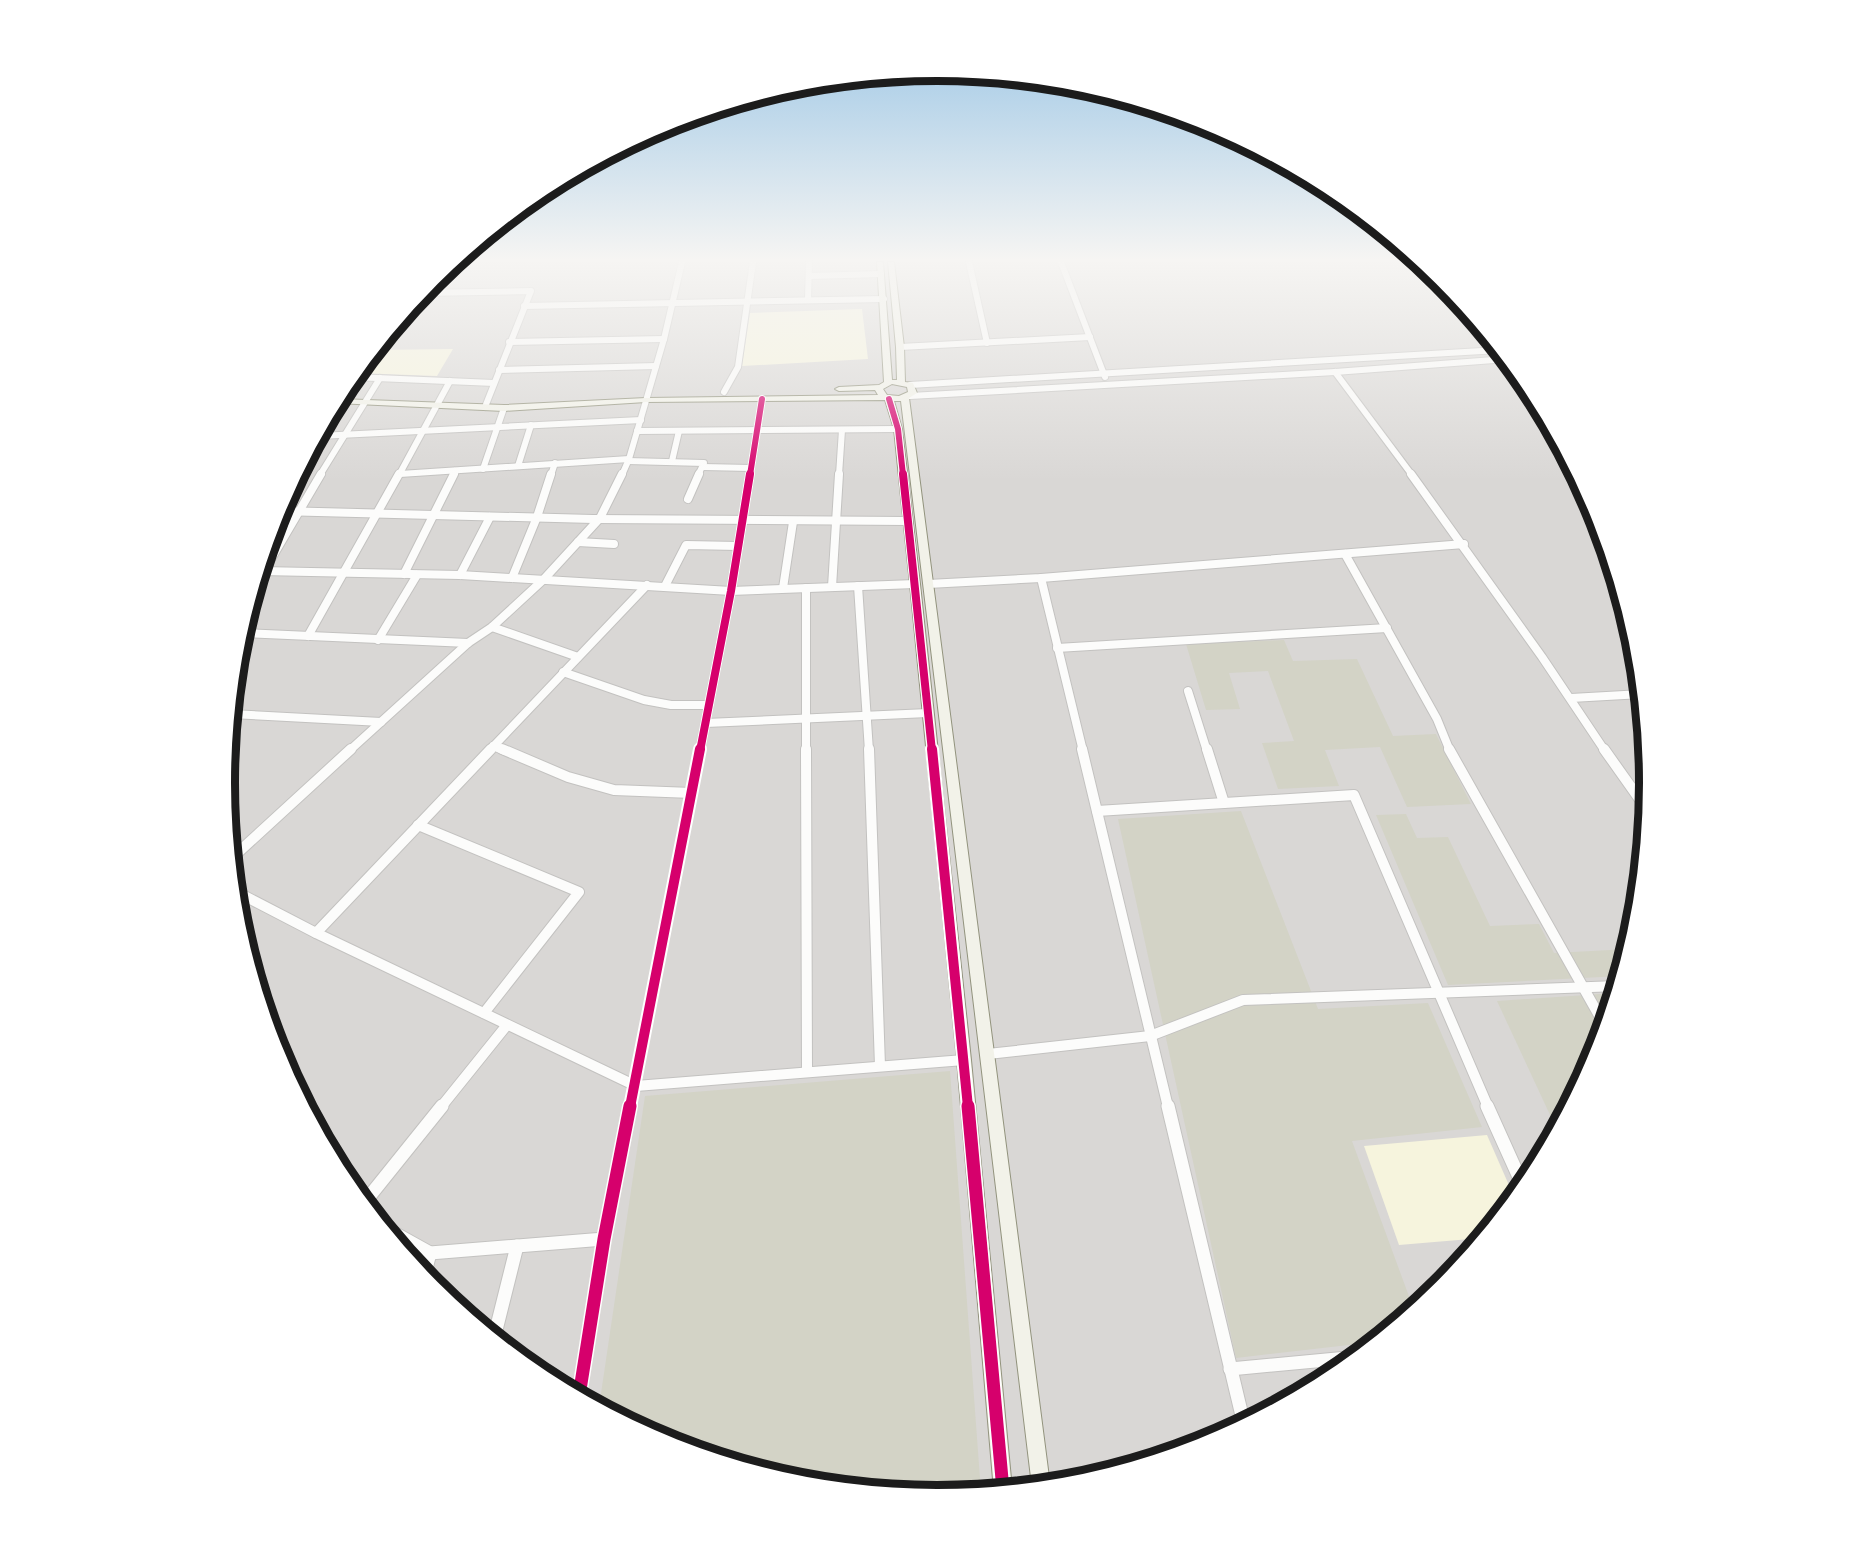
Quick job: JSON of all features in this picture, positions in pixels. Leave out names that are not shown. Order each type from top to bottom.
[{"type":"street","points":[[485,407],[512,335]]},
{"type":"street","points":[[239,852],[468,643],[492,627],[544,579],[600,518],[629,460],[665,335]]},
{"type":"street","points":[[724,392],[738,367],[742,335]]},
{"type":"street","points":[[884,335],[884,385],[879,392],[887,398],[898,429],[908,521],[922,584],[988,1054],[1040,1478]]},
{"type":"street","points":[[899,335],[901,382],[908,393],[922,584],[928,712],[964,1060],[1002,1482]]},
{"type":"street","points":[[985,335],[987,343]]},
{"type":"street","points":[[900,347],[1090,337],[1107,384]]},
{"type":"street","points":[[509,342],[664,339]]},
{"type":"street","points":[[348,401],[504,408],[646,400],[887,398],[908,393],[1104,374],[1491,351]]},
{"type":"street","points":[[908,393],[1335,372],[1498,360]]},
{"type":"street","points":[[499,370],[656,366]]},
{"type":"street","points":[[1335,372],[1464,544],[1570,698],[1624,782],[1639,801]]},
{"type":"street","points":[[364,377],[494,383]]},
{"type":"street","points":[[275,551],[380,378]]},
{"type":"street","points":[[308,636],[346,572],[450,381]]},
{"type":"street","points":[[646,400],[674,393],[884,385],[901,382]]},
{"type":"street","points":[[580,1388],[604,1239],[636,1086],[731,591],[762,399]]},
{"type":"street","points":[[483,470],[504,408]]},
{"type":"street","points":[[327,435],[641,420]]},
{"type":"street","points":[[518,466],[531,425]]},
{"type":"street","points":[[637,431],[898,429]]},
{"type":"street","points":[[672,461],[679,430]]},
{"type":"street","points":[[832,587],[842,430]]},
{"type":"street","points":[[400,474],[629,460],[704,463],[688,499]]},
{"type":"street","points":[[512,578],[537,517],[555,463]]},
{"type":"street","points":[[703,467],[751,468]]},
{"type":"street","points":[[404,574],[455,471]]},
{"type":"street","points":[[290,512],[793,522],[908,521]]},
{"type":"street","points":[[460,575],[490,517]]},
{"type":"street","points":[[783,588],[793,522]]},
{"type":"street","points":[[578,542],[614,544]]},
{"type":"street","points":[[268,571],[460,575],[731,591],[1041,578],[1464,544]]},
{"type":"street","points":[[665,586],[686,545],[738,546]]},
{"type":"street","points":[[1346,554],[1437,719],[1450,752],[1475,798],[1600,1017]]},
{"type":"street","points":[[378,640],[417,575]]},
{"type":"street","points":[[1041,578],[1242,1417]]},
{"type":"street","points":[[316,933],[647,585]]},
{"type":"street","points":[[858,586],[868,715],[880,1066]]},
{"type":"street","points":[[806,588],[807,1072]]},
{"type":"street","points":[[492,627],[578,657]]},
{"type":"street","points":[[1057,648],[1387,628]]},
{"type":"street","points":[[251,633],[468,643]]},
{"type":"street","points":[[563,672],[644,700],[671,705],[709,705]]},
{"type":"street","points":[[1188,691],[1224,803]]},
{"type":"street","points":[[1570,698],[1634,694]]},
{"type":"street","points":[[705,723],[807,720],[928,712]]},
{"type":"street","points":[[239,714],[381,722]]},
{"type":"street","points":[[493,746],[583,781],[613,789],[643,794],[692,793]]},
{"type":"street","points":[[1097,812],[1354,795],[1437,993],[1519,1178]]},
{"type":"street","points":[[418,825],[579,892],[484,1013]]},
{"type":"street","points":[[244,896],[316,933],[636,1086],[964,1060]]},
{"type":"street","points":[[988,1054],[1150,1036],[1243,1000],[1610,987]]},
{"type":"street","points":[[369,1196],[507,1025]]},
{"type":"street","points":[[401,1237],[430,1253],[604,1239]]},
{"type":"street","points":[[496,1330],[517,1246]]},
{"type":"street","points":[[427,1265],[430,1253]]},
{"type":"street","points":[[1230,1369],[1341,1359]]},
{"type":"shaded area","points":[[397,335],[1478,335],[1522,393],[1546,432],[1587,515],[1603,558],[1627,646],[1638,738],[1640,784],[1634,875],[1627,921],[1616,965],[1587,1052],[1568,1094],[1522,1174],[1466,1247],[1434,1280],[1401,1312],[1328,1368],[1248,1414],[1206,1433],[1163,1449],[1075,1473],[1029,1480],[938,1486],[846,1480],[800,1473],[712,1449],[669,1433],[627,1414],[547,1368],[474,1312],[441,1280],[409,1247],[353,1174],[307,1094],[288,1052],[272,1009],[248,921],[241,875],[235,784],[241,692],[248,646],[272,558],[288,515],[307,473],[353,393]]},
{"type":"shaded area","points":[[747,335],[865,335],[868,359],[742,366]]},
{"type":"shaded area","points":[[453,349],[437,376],[367,373],[385,350]]},
{"type":"shaded area","points":[[1284,640],[1293,661],[1357,659],[1393,736],[1436,734],[1471,804],[1407,807],[1380,747],[1325,750],[1339,786],[1278,789],[1262,743],[1294,741],[1268,671],[1229,673],[1240,709],[1206,710],[1186,644]]},
{"type":"shaded area","points":[[1241,811],[1318,1009],[1428,1003],[1482,1127],[1352,1141],[1411,1302],[1362,1344],[1236,1358],[1118,819]]},
{"type":"shaded area","points":[[1406,814],[1417,838],[1448,837],[1490,926],[1539,924],[1554,953],[1620,949],[1613,976],[1448,985],[1376,815]]},
{"type":"shaded area","points":[[1608,994],[1587,1052],[1553,1122],[1497,1001]]},
{"type":"shaded area","points":[[950,1071],[980,1484],[938,1486],[892,1484],[800,1473],[712,1449],[669,1433],[600,1400],[645,1096]]},
{"type":"shaded area","points":[[1487,1135],[1511,1189],[1473,1239],[1399,1245],[1364,1146]]},
{"type":"cycle path","points":[[580,1388],[604,1239],[731,591],[762,399]]},
{"type":"cycle path","points":[[889,399],[898,429],[915,584],[964,1060],[1002,1482]]}]
